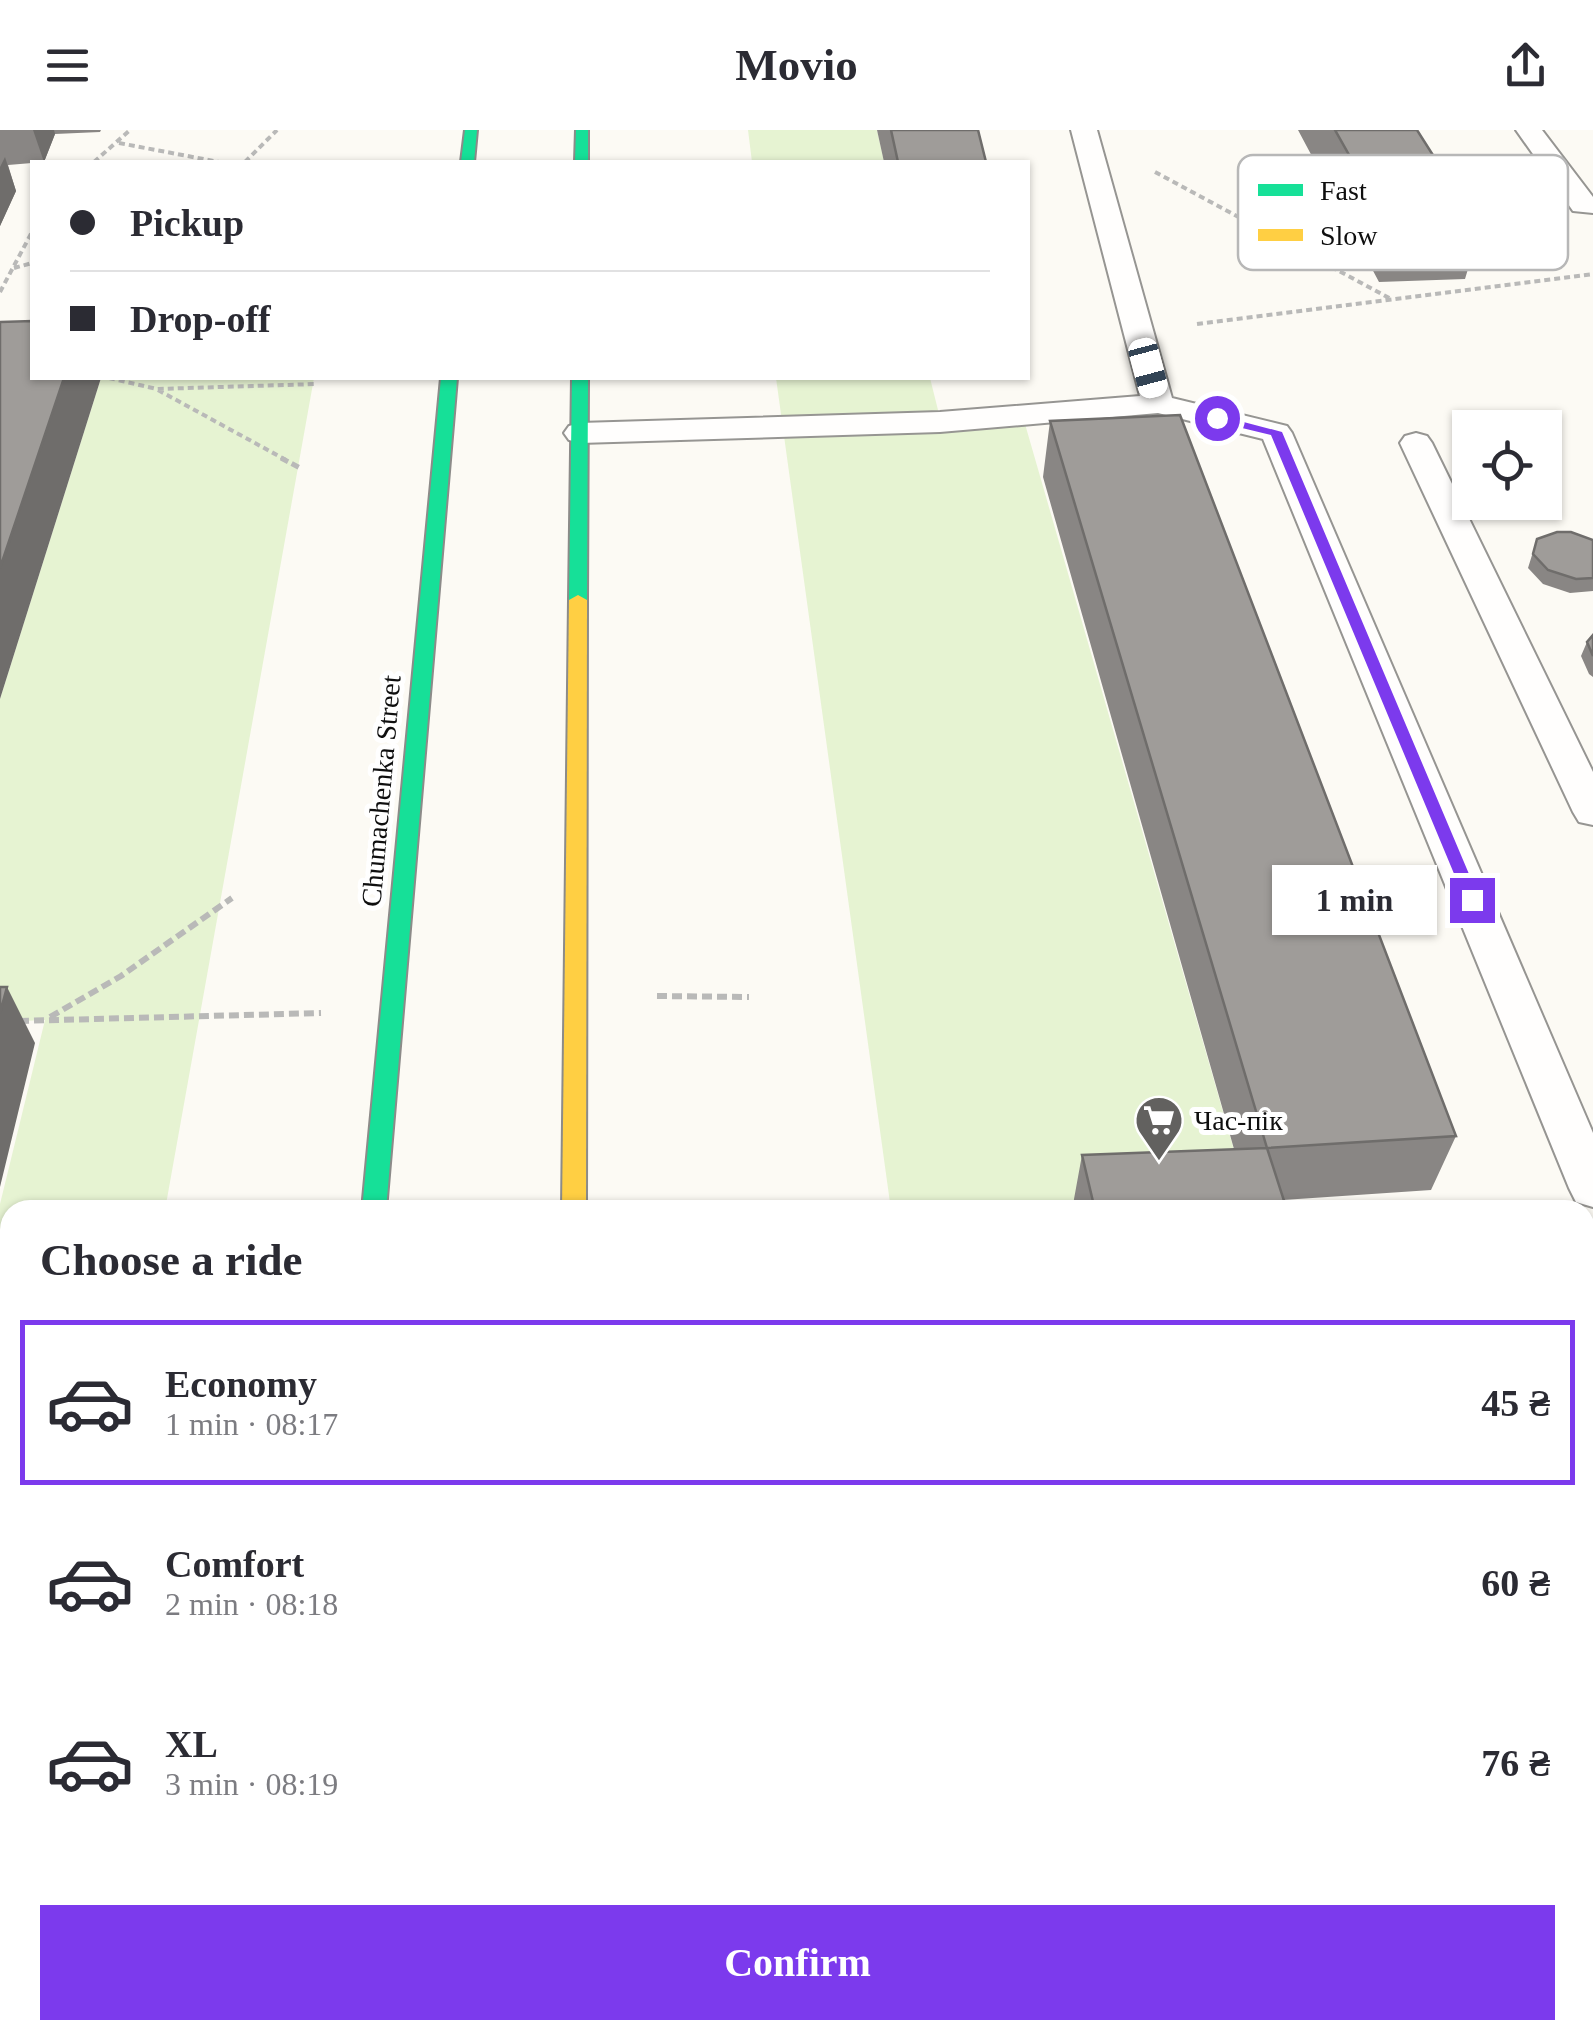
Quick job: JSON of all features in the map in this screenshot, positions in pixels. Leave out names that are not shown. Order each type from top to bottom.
[{"type":"street","points":[[468,160],[471,130]]},
{"type":"street","points":[[582,130],[582,160]]},
{"type":"street","name":"Chumachenka Street","points":[[375,1200],[449,380]]},
{"type":"street","points":[[574,1200],[580,380]]},
{"type":"lane","points":[[1528,130],[1546,155]]},
{"type":"lane","points":[[1085,132],[1158,404]]},
{"type":"lane","points":[[1568,186],[1582,205],[1593,205]]},
{"type":"lane","points":[[580,433],[940,422],[1158,404],[1276,432],[1593,1188]]},
{"type":"lane","points":[[1416,443],[1593,812]]},
{"type":"path","points":[[97,160],[130,130]]},
{"type":"path","points":[[247,160],[277,130]]},
{"type":"path","points":[[1085,132],[1238,215]]},
{"type":"path","points":[[118,143],[208,160]]},
{"type":"path","points":[[0,292],[30,236]]},
{"type":"path","points":[[12,268],[30,265]]},
{"type":"path","points":[[1339,270],[1392,299]]},
{"type":"path","points":[[1138,333],[1593,274]]},
{"type":"path","points":[[118,380],[157,390],[302,468]]},
{"type":"path","points":[[157,390],[316,384]]},
{"type":"path","points":[[46,1020],[136,969],[182,930],[232,898]]},
{"type":"path","points":[[657,996],[749,997]]},
{"type":"path","points":[[15,1021],[322,1013]]},
{"type":"green space","points":[[748,130],[877,130],[884,160],[752,160]]},
{"type":"green space","points":[[100,380],[314,380],[167,1200],[1,1200],[45,1020],[0,1022],[0,699]]},
{"type":"green space","points":[[776,380],[930,380],[941,422],[1023,417],[1248,1200],[890,1200]]},
{"type":"building","points":[[891,130],[978,130],[986,160],[898,160]]},
{"type":"building","points":[[1335,130],[1417,130],[1433,155],[1349,155]]},
{"type":"building","points":[[30,321],[30,380],[63,380],[0,568],[0,322]]},
{"type":"building","points":[[1180,415],[1456,1136],[1267,1148],[1050,421]]},
{"type":"building","points":[[1571,532],[1593,540],[1593,578],[1576,579],[1548,570],[1533,554],[1537,539]]},
{"type":"building","points":[[1593,635],[1593,656],[1587,642]]},
{"type":"building","points":[[0,987],[7,987],[0,1013]]},
{"type":"building","points":[[1267,1148],[1284,1200],[1093,1200],[1082,1155]]},
{"type":"traffic: fast","points":[[468,160],[471,130]]},
{"type":"traffic: fast","points":[[582,130],[582,160]]},
{"type":"traffic: fast","points":[[375,1200],[449,380]]},
{"type":"traffic: fast","points":[[578,600],[580,380]]},
{"type":"traffic: slow","points":[[574,1200],[578,600]]},
{"type":"place","name":"Час-пік","points":[[1159,1162]]},
{"type":"route","points":[[1217,418],[1276,432],[1472,900]]}]
